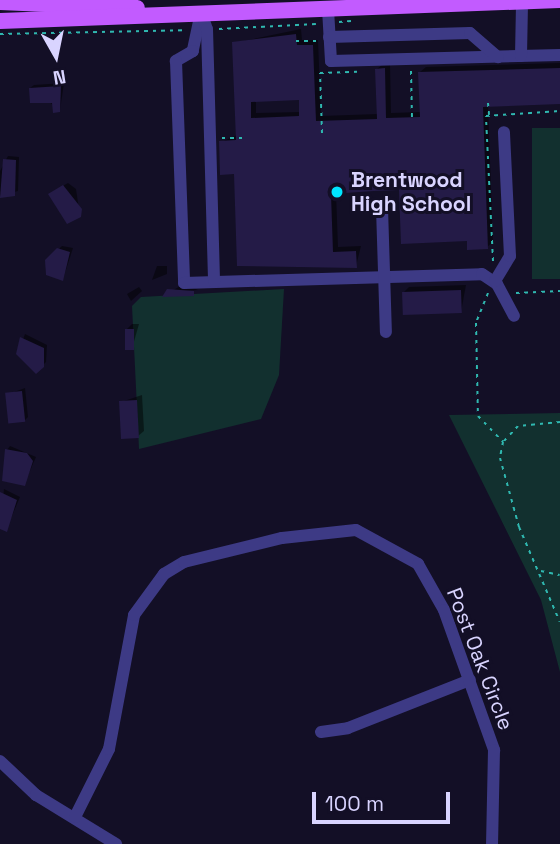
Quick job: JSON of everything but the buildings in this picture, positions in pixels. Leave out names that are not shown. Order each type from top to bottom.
[{"type":"main road","points":[[0,2],[201,12],[328,23],[560,0]]},
{"type":"main road","points":[[0,21],[201,12]]},
{"type":"street","points":[[521,56],[522,2]]},
{"type":"street","points":[[201,12],[207,29],[214,282]]},
{"type":"street","points":[[201,12],[192,51],[176,61],[184,283],[479,274],[493,285],[514,316]]},
{"type":"street","points":[[498,57],[470,33],[328,23],[331,61],[498,57],[560,55]]},
{"type":"street","points":[[493,285],[510,256],[504,132]]},
{"type":"street","points":[[382,208],[386,332]]},
{"type":"street","name":"Post Oak Circle","points":[[75,817],[109,748],[134,615],[164,574],[184,562],[282,538],[356,530],[377,537],[418,564],[470,680],[494,750],[492,844]]},
{"type":"street","points":[[321,732],[348,728],[470,680]]},
{"type":"street","points":[[0,761],[37,794],[116,844]]},
{"type":"path","points":[[219,29],[357,21]]},
{"type":"path","points":[[0,34],[186,30]]},
{"type":"path","points":[[296,41],[321,41],[321,52]]},
{"type":"path","points":[[321,63],[322,133]]},
{"type":"path","points":[[398,70],[423,69]]},
{"type":"path","points":[[411,70],[412,117]]},
{"type":"path","points":[[322,73],[360,72]]},
{"type":"path","points":[[488,103],[489,116]]},
{"type":"path","points":[[493,285],[477,313],[478,416],[503,442],[512,504],[560,622]]},
{"type":"path","points":[[509,293],[560,291]]},
{"type":"path","points":[[503,442],[518,426],[560,422]]},
{"type":"path","points":[[539,571],[560,575]]},
{"type":"green space","points":[[532,128],[560,128],[560,279],[532,279]]},
{"type":"green space","points":[[284,289],[279,375],[261,419],[139,449],[132,306],[141,297]]},
{"type":"green space","points":[[560,413],[560,672],[541,600],[449,415]]},
{"type":"place","name":"Brentwood High School","points":[[337,192]]}]
